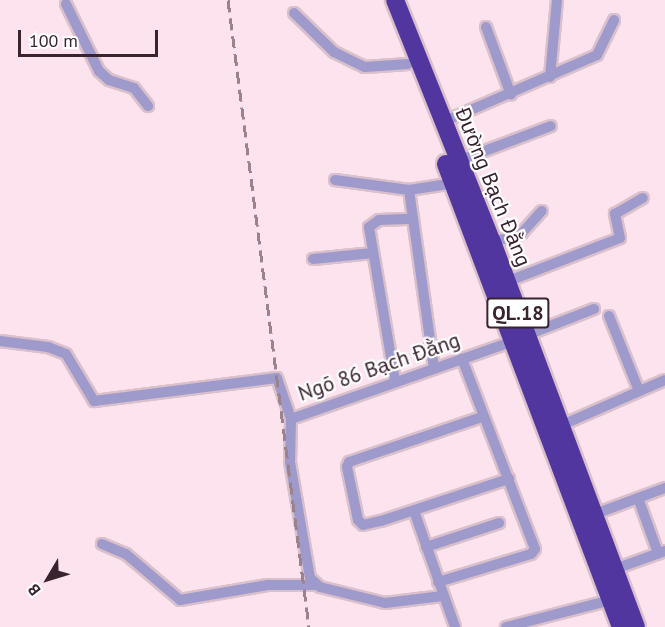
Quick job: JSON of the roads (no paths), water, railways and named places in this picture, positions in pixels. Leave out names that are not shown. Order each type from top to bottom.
[{"type":"highway","name":"Đường Bạch Đằng","points":[[383,0],[454,183],[520,338],[565,453],[621,627]]},
{"type":"highway","name":"Đường Bạch Đằng","points":[[395,0],[492,242],[506,282],[520,338],[562,425],[565,453],[595,514],[636,627]]},
{"type":"street","points":[[77,0],[65,2],[99,71],[109,80],[134,88],[148,106]]},
{"type":"street","points":[[550,77],[557,0]]},
{"type":"street","points":[[294,13],[334,52],[365,67],[408,64]]},
{"type":"street","points":[[442,122],[597,56],[614,20]]},
{"type":"street","points":[[486,27],[511,94]]},
{"type":"street","points":[[458,161],[551,126]]},
{"type":"street","points":[[335,180],[409,190],[454,183]]},
{"type":"street","points":[[409,190],[434,368]]},
{"type":"street","points":[[506,282],[620,238],[615,214],[643,198]]},
{"type":"street","points":[[492,242],[521,234],[542,211]]},
{"type":"street","points":[[395,381],[370,224],[412,219]]},
{"type":"street","points":[[313,259],[373,253]]},
{"type":"street","name":"Ngõ 86 Bạch Đằng","points":[[291,419],[520,338],[594,309]]},
{"type":"street","points":[[609,316],[639,391]]},
{"type":"street","points":[[0,341],[48,347],[66,354],[94,401],[277,378],[291,419],[288,436],[307,571],[316,585]]},
{"type":"street","points":[[438,582],[533,553],[535,549],[509,479],[482,417],[462,359]]},
{"type":"street","points":[[562,425],[665,380]]},
{"type":"street","points":[[482,417],[350,462],[347,467],[360,524],[414,511],[509,479]]},
{"type":"street","points":[[595,514],[665,488]]},
{"type":"street","points":[[615,569],[662,552],[638,498]]},
{"type":"street","points":[[414,511],[455,627]]},
{"type":"street","points":[[426,547],[499,524]]},
{"type":"street","points":[[102,544],[126,554],[180,600],[268,585],[316,585],[385,603],[443,596]]},
{"type":"street","points":[[506,627],[611,600]]},
{"type":"railway","points":[[228,0],[309,627]]}]
